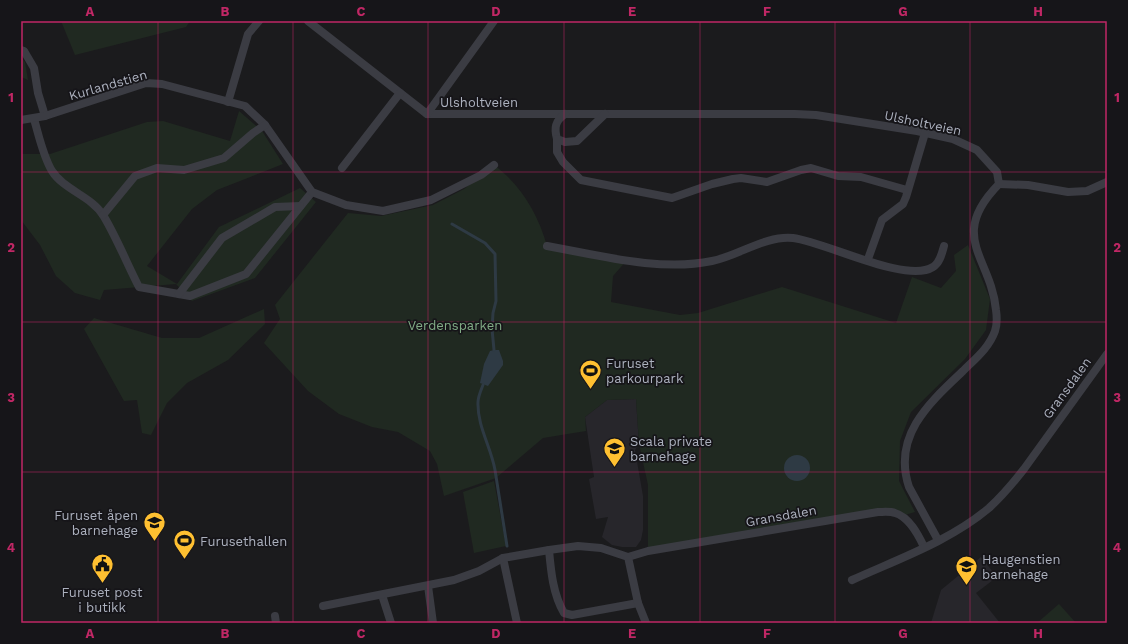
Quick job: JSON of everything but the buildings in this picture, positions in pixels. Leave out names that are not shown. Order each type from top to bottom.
[{"type":"street","points":[[228,102],[248,34],[259,21]]},
{"type":"street","name":"Ulsholtveien","points":[[308,21],[428,114],[795,114],[925,133],[954,139],[977,150],[997,172],[999,184]]},
{"type":"street","points":[[428,114],[494,21]]},
{"type":"street","points":[[21,50],[24,52],[34,68],[38,93],[45,116]]},
{"type":"street","name":"Kurlandstien","points":[[21,120],[45,116],[146,83],[162,84],[245,106],[265,125],[312,192]]},
{"type":"street","points":[[342,168],[400,93]]},
{"type":"street","points":[[565,114],[558,119],[555,130],[557,152],[563,162],[582,180],[672,198],[712,184],[733,179],[741,178],[767,182],[811,168],[838,176],[861,176],[907,190]]},
{"type":"street","points":[[557,139],[566,142],[577,142],[605,114]]},
{"type":"street","points":[[34,119],[52,172],[94,204],[103,215],[139,287],[190,296],[246,274],[312,192],[346,205],[383,211],[431,200],[481,176],[494,165]]},
{"type":"street","points":[[103,215],[135,176],[157,168],[184,170],[224,158],[253,133],[265,125]]},
{"type":"street","points":[[868,259],[882,220],[903,204],[907,190],[912,182],[925,133]]},
{"type":"street","points":[[938,540],[915,499],[906,478],[905,461],[907,439],[933,399],[987,347],[995,330],[997,318],[995,299],[975,246],[974,233],[978,212],[999,184],[1028,184],[1068,192],[1087,191],[1107,182]]},
{"type":"street","points":[[179,294],[222,238],[275,207],[300,206]]},
{"type":"street","points":[[547,246],[647,263],[694,263],[712,261],[764,243],[793,238],[868,259],[897,269],[906,270],[928,269],[934,267],[939,262],[944,246]]},
{"type":"street","name":"Gransdalen","points":[[852,580],[938,540],[980,515],[1010,486],[1107,354]]},
{"type":"street","name":"Gransdalen","points":[[628,557],[648,550],[878,512],[895,513],[908,522],[924,547]]},
{"type":"street","points":[[323,606],[454,580],[479,571],[504,558],[578,546],[601,548],[628,557],[638,603],[646,623]]},
{"type":"street","points":[[549,550],[551,577],[559,604],[564,613],[572,615],[638,603]]},
{"type":"street","points":[[504,558],[517,623]]},
{"type":"street","points":[[428,586],[433,623]]},
{"type":"street","points":[[382,595],[386,610],[393,620]]},
{"type":"shaded area","name":"Scala private barnehage","points":[[636,399],[639,444],[635,450],[643,496],[643,530],[641,540],[636,547],[622,547],[612,545],[602,537],[608,517],[596,519],[589,479],[594,477],[585,417],[607,400]]},
{"type":"shaded area","name":"Haugenstien barnehage","points":[[981,557],[997,577],[976,593],[1000,623],[931,623],[941,590]]},
{"type":"green space","points":[[61,21],[190,21],[186,27],[75,55]]},
{"type":"green space","points":[[21,57],[25,62],[28,80],[21,77]]},
{"type":"green space","points":[[239,111],[262,131],[283,164],[217,190],[192,209],[147,266],[177,284],[219,227],[300,188],[316,202],[255,278],[192,301],[176,284],[104,290],[100,300],[75,293],[56,276],[40,245],[21,220],[21,154],[50,154],[147,122],[163,121],[230,141]]},
{"type":"green space","name":"Verdensparken","points":[[494,165],[504,173],[527,201],[539,223],[547,246],[627,260],[613,276],[611,302],[680,315],[698,313],[782,287],[896,323],[912,277],[941,288],[956,271],[954,255],[968,245],[990,299],[986,330],[965,359],[911,412],[900,441],[899,481],[915,512],[905,515],[895,513],[648,551],[648,485],[639,444],[636,399],[607,400],[585,417],[586,431],[543,438],[496,478],[444,496],[437,464],[430,451],[398,432],[372,427],[339,414],[308,391],[264,343],[280,319],[275,305],[348,213],[381,216],[433,205],[464,189]]},
{"type":"green space","points":[[264,309],[265,324],[228,360],[187,383],[167,403],[151,435],[142,433],[137,400],[124,401],[84,329],[94,318],[162,338],[199,338]]},
{"type":"green space","points":[[494,481],[506,546],[474,553],[463,492]]},
{"type":"green space","points":[[1059,604],[1076,623],[1037,623]]},
{"type":"water","points":[[499,350],[503,365],[488,386],[480,383],[484,364],[490,351]]},
{"type":"water","points":[[797,455],[806,459],[810,468],[806,477],[797,481],[788,477],[784,468],[788,459]]},
{"type":"waterway","points":[[452,224],[485,243],[495,254],[496,301],[493,313],[492,329],[494,350]]},
{"type":"waterway","points":[[483,385],[478,398],[478,411],[495,470],[507,546]]},
{"type":"place","name":"Furuset parkourpark","points":[[590,390]]},
{"type":"place","name":"Scala private barnehage","points":[[615,468]]},
{"type":"place","name":"Furuset åpen barnehage","points":[[154,542]]},
{"type":"place","name":"Furusethallen","points":[[184,560]]},
{"type":"place","name":"Furuset post i butikk","points":[[102,584]]},
{"type":"place","name":"Haugenstien barnehage","points":[[966,586]]}]
